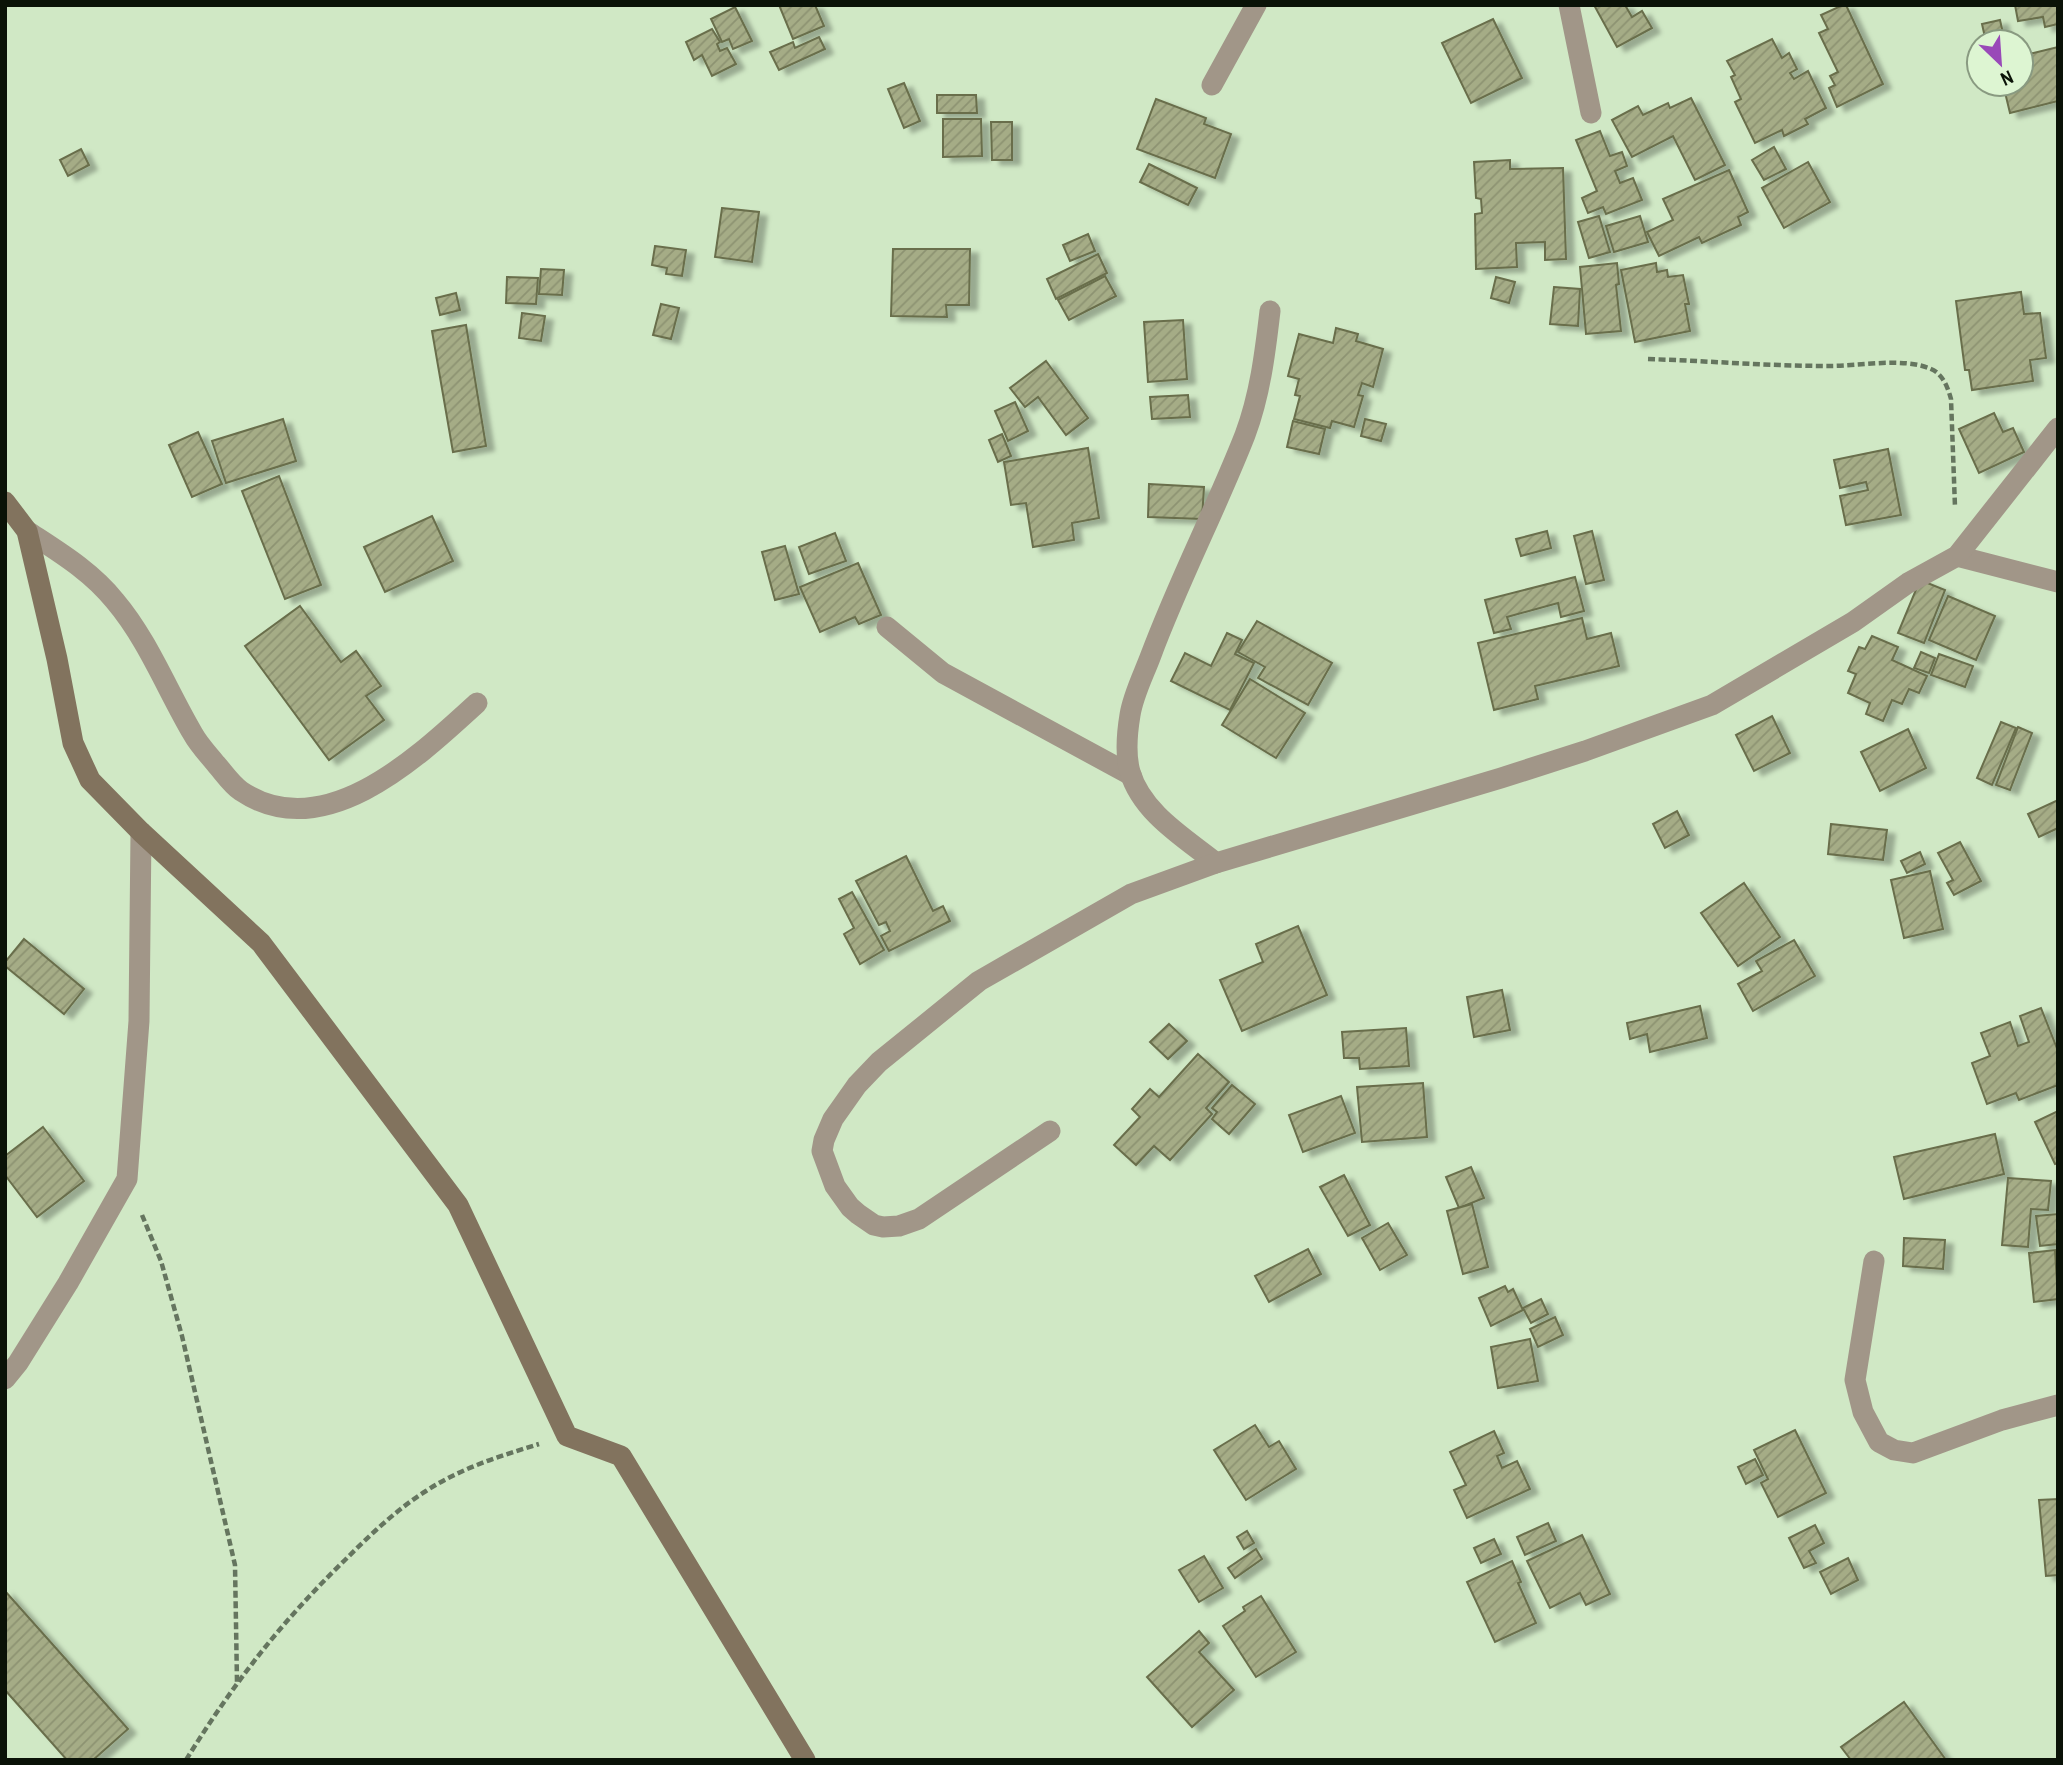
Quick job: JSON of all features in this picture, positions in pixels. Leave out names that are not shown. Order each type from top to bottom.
[{"type":"street","points":[[1212,85],[1256,5]]},
{"type":"street","points":[[1569,5],[1591,113]]},
{"type":"street","points":[[1216,863],[1157,816],[1138,789],[1128,762],[1130,712],[1161,629],[1246,433],[1261,384],[1270,311]]},
{"type":"street","points":[[1051,1131],[919,1219],[899,1226],[874,1225],[850,1207],[835,1186],[822,1151],[833,1119],[857,1085],[878,1062],[979,981],[1103,908],[1131,894],[1216,863],[1513,775],[1712,705],[1853,622],[1908,583],[1957,556],[2058,428]]},
{"type":"street","points":[[5,502],[27,531],[78,565],[115,600],[144,642],[194,737],[229,780],[239,790],[254,798],[279,807],[299,808],[325,806],[355,795],[397,771],[477,703]]},
{"type":"street","points":[[27,531],[74,743],[90,780],[141,832],[261,943],[458,1205],[567,1436],[621,1456],[805,1760]]},
{"type":"street","points":[[1957,556],[2058,582]]},
{"type":"street","points":[[887,628],[943,673],[1131,775]]},
{"type":"street","points":[[5,1379],[61,1295],[127,1179],[139,1021],[141,832]]},
{"type":"street","points":[[1874,1261],[1855,1380],[1863,1412],[1880,1442],[1894,1450],[1913,1453],[2002,1420],[2058,1405]]},
{"type":"path","points":[[1648,359],[1830,366],[1902,364],[1923,366],[1937,372],[1945,382],[1951,400],[1957,556]]},
{"type":"path","points":[[127,1179],[161,1261],[182,1336],[235,1565],[237,1682]]},
{"type":"path","points":[[186,1760],[260,1652],[313,1591],[379,1527],[427,1490],[471,1467],[495,1457],[567,1436]]},
{"type":"building","points":[[779,5],[815,5],[824,26],[793,39]]},
{"type":"building","points":[[1594,5],[1625,5],[1632,17],[1642,11],[1652,28],[1617,47]]},
{"type":"building","points":[[1846,5],[1883,84],[1837,107],[1829,88],[1835,85],[1830,76],[1838,72],[1819,33],[1828,29],[1821,15]]},
{"type":"building","points":[[2015,5],[2058,5],[2058,24],[2045,27],[2043,17],[2018,21]]},
{"type":"building","points":[[735,7],[752,41],[733,49],[729,39],[722,42],[711,19]]},
{"type":"building","points":[[1493,19],[1522,78],[1471,103],[1442,43]]},
{"type":"building","points":[[2000,20],[2002,28],[1983,28],[1982,24]]},
{"type":"building","points":[[712,29],[720,42],[717,44],[720,51],[727,48],[736,64],[712,76],[702,55],[694,60],[686,42]]},
{"type":"building","points":[[819,37],[825,49],[779,70],[770,52],[793,42],[795,48]]},
{"type":"building","points":[[1772,39],[1782,58],[1789,53],[1797,69],[1790,73],[1794,79],[1808,71],[1826,108],[1805,119],[1808,124],[1784,136],[1782,130],[1755,143],[1735,102],[1741,99],[1731,77],[1735,75],[1727,61]]},
{"type":"building","points":[[2058,47],[2058,101],[2010,113],[2006,98],[2035,98],[2035,53]]},
{"type":"building","points":[[904,83],[920,121],[904,128],[888,89]]},
{"type":"building","points":[[937,95],[976,95],[977,113],[937,113]]},
{"type":"building","points":[[1691,98],[1725,165],[1695,180],[1673,136],[1632,157],[1612,120],[1638,106],[1643,115],[1668,103],[1670,108]]},
{"type":"building","points":[[1156,99],[1206,118],[1204,124],[1231,134],[1215,178],[1137,149]]},
{"type":"building","points":[[943,119],[981,119],[982,156],[943,157]]},
{"type":"building","points":[[991,122],[1012,122],[1012,160],[992,160]]},
{"type":"building","points":[[1600,131],[1610,156],[1622,152],[1627,166],[1615,171],[1620,183],[1633,178],[1642,200],[1606,214],[1603,207],[1588,213],[1582,198],[1597,191],[1576,140]]},
{"type":"building","points":[[1774,147],[1786,169],[1764,180],[1752,160]]},
{"type":"building","points":[[81,149],[89,165],[68,176],[60,160]]},
{"type":"building","points":[[1510,160],[1510,169],[1563,168],[1566,259],[1545,260],[1545,242],[1516,243],[1517,267],[1476,269],[1475,214],[1482,213],[1481,199],[1476,198],[1474,162]]},
{"type":"building","points":[[1808,162],[1830,202],[1784,228],[1762,188]]},
{"type":"building","points":[[1149,164],[1197,188],[1188,205],[1140,182]]},
{"type":"building","points":[[1729,170],[1748,212],[1738,217],[1741,225],[1702,243],[1699,237],[1659,256],[1647,232],[1673,220],[1663,199]]},
{"type":"building","points":[[722,208],[759,212],[752,262],[715,257]]},
{"type":"building","points":[[1599,216],[1610,252],[1589,258],[1578,222]]},
{"type":"building","points":[[1640,216],[1648,242],[1614,252],[1606,226]]},
{"type":"building","points":[[1088,234],[1095,251],[1070,261],[1063,245]]},
{"type":"building","points":[[655,246],[686,250],[682,276],[666,274],[667,268],[652,265]]},
{"type":"building","points":[[893,249],[970,249],[969,305],[946,305],[947,317],[891,316]]},
{"type":"building","points":[[1098,254],[1107,273],[1056,299],[1047,279]]},
{"type":"building","points":[[1617,263],[1619,284],[1616,285],[1621,331],[1586,334],[1580,267]]},
{"type":"building","points":[[1656,263],[1657,272],[1667,270],[1668,277],[1683,275],[1689,304],[1685,304],[1690,331],[1635,342],[1621,270]]},
{"type":"building","points":[[541,269],[564,270],[562,295],[539,294]]},
{"type":"building","points":[[1105,276],[1116,296],[1069,320],[1058,300]]},
{"type":"building","points":[[507,277],[538,278],[536,304],[506,303]]},
{"type":"building","points":[[1496,277],[1515,282],[1509,303],[1491,298]]},
{"type":"building","points":[[1554,287],[1580,289],[1578,326],[1550,324]]},
{"type":"building","points":[[2021,292],[2024,314],[2040,313],[2046,358],[2030,360],[2033,381],[1972,390],[1969,370],[1965,370],[1956,301]]},
{"type":"building","points":[[456,293],[460,310],[440,315],[436,298]]},
{"type":"building","points":[[661,304],[679,308],[671,339],[653,335]]},
{"type":"building","points":[[522,313],[545,316],[541,341],[519,338]]},
{"type":"building","points":[[1183,320],[1187,379],[1148,382],[1144,322]]},
{"type":"building","points":[[466,325],[486,446],[453,452],[432,331]]},
{"type":"building","points":[[1336,328],[1358,334],[1356,341],[1383,349],[1373,387],[1362,383],[1358,395],[1363,396],[1354,427],[1332,421],[1330,428],[1294,419],[1300,396],[1295,395],[1299,379],[1288,376],[1299,334],[1333,343]]},
{"type":"building","points":[[1046,361],[1088,418],[1066,435],[1038,397],[1025,407],[1010,388]]},
{"type":"building","points":[[1188,395],[1190,417],[1152,419],[1150,397]]},
{"type":"building","points":[[1015,402],[1028,431],[1008,441],[995,411]]},
{"type":"building","points":[[1994,413],[2003,432],[2013,428],[2024,452],[1979,473],[1959,429]]},
{"type":"building","points":[[283,419],[296,461],[226,483],[212,441]]},
{"type":"building","points":[[1365,419],[1386,424],[1381,441],[1361,436]]},
{"type":"building","points":[[1293,421],[1325,429],[1319,454],[1287,447]]},
{"type":"building","points":[[198,432],[222,484],[192,497],[169,445]]},
{"type":"building","points":[[1002,434],[1011,456],[998,462],[989,440]]},
{"type":"building","points":[[1088,448],[1099,518],[1072,523],[1074,540],[1033,547],[1026,503],[1011,505],[1004,462]]},
{"type":"building","points":[[1888,449],[1901,515],[1846,525],[1840,496],[1868,490],[1866,482],[1840,488],[1834,460]]},
{"type":"building","points":[[279,476],[321,585],[285,599],[242,491]]},
{"type":"building","points":[[1149,484],[1204,487],[1202,519],[1148,517]]},
{"type":"building","points":[[432,516],[453,561],[385,592],[364,547]]},
{"type":"building","points":[[1547,531],[1551,548],[1521,556],[1516,539]]},
{"type":"building","points":[[1592,531],[1604,580],[1586,584],[1574,536]]},
{"type":"building","points":[[835,533],[846,561],[809,574],[799,547]]},
{"type":"building","points":[[785,546],[799,594],[775,600],[762,552]]},
{"type":"building","points":[[858,563],[881,615],[859,624],[855,617],[820,632],[800,587]]},
{"type":"building","points":[[1575,577],[1584,611],[1561,617],[1558,603],[1507,617],[1511,629],[1494,633],[1485,600]]},
{"type":"building","points":[[1920,580],[1945,590],[1924,643],[1898,633]]},
{"type":"building","points":[[1948,596],[1995,616],[1976,660],[1929,640]]},
{"type":"building","points":[[300,606],[341,662],[356,651],[381,686],[366,696],[384,720],[329,760],[245,646]]},
{"type":"building","points":[[1582,618],[1587,639],[1611,633],[1619,666],[1535,686],[1538,699],[1494,710],[1478,643]]},
{"type":"building","points":[[1257,621],[1332,663],[1308,705],[1258,678],[1265,667],[1238,652]]},
{"type":"building","points":[[1227,633],[1242,640],[1235,654],[1254,663],[1230,710],[1171,681],[1185,653],[1211,666]]},
{"type":"building","points":[[1872,636],[1898,647],[1892,660],[1927,676],[1919,693],[1909,689],[1902,704],[1892,700],[1883,721],[1866,714],[1870,703],[1848,693],[1856,674],[1848,671],[1859,647],[1865,649]]},
{"type":"building","points":[[1921,652],[1935,658],[1929,673],[1914,668]]},
{"type":"building","points":[[1939,654],[1973,666],[1965,687],[1931,675]]},
{"type":"building","points":[[1250,679],[1305,713],[1276,758],[1222,725]]},
{"type":"building","points":[[1772,716],[1790,753],[1754,771],[1736,735]]},
{"type":"building","points":[[2001,722],[2016,728],[1992,785],[1977,778]]},
{"type":"building","points":[[2018,727],[2032,733],[2010,790],[1996,785]]},
{"type":"building","points":[[1908,729],[1926,768],[1880,791],[1861,752]]},
{"type":"building","points":[[2058,800],[2058,828],[2039,837],[2028,814]]},
{"type":"building","points":[[1677,811],[1689,835],[1665,848],[1653,824]]},
{"type":"building","points":[[1831,824],[1887,830],[1883,860],[1828,854]]},
{"type":"building","points":[[1960,842],[1981,881],[1954,895],[1947,883],[1953,880],[1938,853]]},
{"type":"building","points":[[1920,852],[1925,864],[1907,873],[1901,861]]},
{"type":"building","points":[[906,856],[933,911],[943,906],[950,921],[889,951],[881,936],[890,931],[886,922],[879,925],[856,881]]},
{"type":"building","points":[[1930,871],[1943,929],[1904,938],[1891,880]]},
{"type":"building","points":[[1744,883],[1780,937],[1738,966],[1701,913]]},
{"type":"building","points":[[852,892],[884,950],[860,964],[844,934],[854,928],[839,899]]},
{"type":"building","points":[[1298,926],[1327,995],[1242,1031],[1220,980],[1263,962],[1256,944]]},
{"type":"building","points":[[24,939],[84,989],[64,1014],[5,966],[5,962]]},
{"type":"building","points":[[1794,940],[1815,976],[1753,1011],[1738,984],[1762,971],[1756,961]]},
{"type":"building","points":[[1502,990],[1510,1030],[1474,1037],[1467,997]]},
{"type":"building","points":[[1700,1006],[1707,1038],[1650,1052],[1647,1034],[1630,1039],[1627,1023]]},
{"type":"building","points":[[2041,1008],[2058,1051],[2058,1085],[2019,1100],[2016,1093],[1987,1104],[1972,1063],[1990,1056],[1981,1033],[2010,1022],[2018,1046],[2029,1042],[2020,1016]]},
{"type":"building","points":[[1169,1024],[1187,1041],[1168,1059],[1150,1042]]},
{"type":"building","points":[[1406,1028],[1409,1066],[1360,1069],[1359,1058],[1344,1058],[1342,1032]]},
{"type":"building","points":[[1198,1054],[1229,1082],[1206,1108],[1212,1114],[1170,1160],[1154,1146],[1136,1165],[1114,1145],[1140,1117],[1132,1109],[1150,1089],[1159,1097]]},
{"type":"building","points":[[1423,1083],[1427,1137],[1362,1142],[1357,1087]]},
{"type":"building","points":[[1232,1085],[1255,1104],[1229,1134],[1212,1119],[1217,1112],[1212,1108]]},
{"type":"building","points":[[1341,1096],[1355,1133],[1303,1152],[1289,1115]]},
{"type":"building","points":[[2058,1111],[2058,1163],[2055,1164],[2035,1122]]},
{"type":"building","points":[[43,1127],[84,1181],[37,1217],[5,1175],[5,1156]]},
{"type":"building","points":[[1995,1134],[2004,1174],[1904,1199],[1894,1157]]},
{"type":"building","points":[[1471,1167],[1484,1198],[1459,1208],[1446,1177]]},
{"type":"building","points":[[1344,1175],[1370,1225],[1348,1236],[1320,1187]]},
{"type":"building","points":[[2008,1178],[2051,1181],[2048,1210],[2031,1209],[2028,1247],[2002,1245]]},
{"type":"building","points":[[1472,1204],[1488,1267],[1463,1274],[1447,1211]]},
{"type":"building","points":[[2058,1214],[2058,1244],[2040,1246],[2036,1216]]},
{"type":"building","points":[[1388,1223],[1407,1255],[1380,1270],[1362,1238]]},
{"type":"building","points":[[1904,1238],[1945,1240],[1943,1269],[1903,1266]]},
{"type":"building","points":[[1308,1249],[1321,1274],[1269,1302],[1255,1276]]},
{"type":"building","points":[[2055,1250],[2058,1299],[2034,1302],[2029,1253]]},
{"type":"building","points":[[1505,1286],[1508,1292],[1513,1289],[1523,1310],[1491,1326],[1479,1298]]},
{"type":"building","points":[[1541,1299],[1548,1314],[1531,1323],[1523,1308]]},
{"type":"building","points":[[1555,1317],[1563,1335],[1538,1347],[1530,1329]]},
{"type":"building","points":[[1530,1339],[1538,1381],[1498,1388],[1491,1347]]},
{"type":"building","points":[[1255,1425],[1269,1447],[1279,1441],[1296,1469],[1246,1500],[1214,1450]]},
{"type":"building","points":[[1795,1430],[1826,1493],[1778,1517],[1761,1483],[1768,1479],[1754,1450]]},
{"type":"building","points":[[1494,1431],[1504,1453],[1497,1456],[1502,1468],[1517,1461],[1530,1489],[1467,1518],[1454,1490],[1466,1485],[1450,1452]]},
{"type":"building","points":[[1755,1459],[1763,1475],[1746,1484],[1738,1467]]},
{"type":"building","points":[[2058,1499],[2058,1575],[2046,1576],[2039,1500]]},
{"type":"building","points":[[1548,1523],[1556,1541],[1525,1555],[1517,1537]]},
{"type":"building","points":[[1815,1525],[1824,1543],[1809,1551],[1816,1563],[1804,1568],[1789,1538]]},
{"type":"building","points":[[1247,1531],[1254,1543],[1244,1549],[1237,1537]]},
{"type":"building","points":[[1582,1535],[1610,1594],[1586,1605],[1580,1593],[1550,1608],[1527,1561]]},
{"type":"building","points":[[1494,1539],[1501,1554],[1481,1563],[1474,1548]]},
{"type":"building","points":[[1256,1549],[1262,1559],[1235,1578],[1228,1568]]},
{"type":"building","points":[[1204,1556],[1223,1588],[1199,1602],[1179,1570]]},
{"type":"building","points":[[1848,1558],[1858,1580],[1831,1594],[1820,1572]]},
{"type":"building","points":[[1512,1561],[1521,1582],[1518,1583],[1536,1623],[1495,1642],[1467,1582]]},
{"type":"building","points":[[5,1591],[128,1729],[93,1760],[67,1760],[5,1690]]},
{"type":"building","points":[[1261,1596],[1296,1652],[1256,1677],[1223,1626],[1245,1611],[1243,1607]]},
{"type":"building","points":[[1199,1631],[1209,1643],[1199,1652],[1234,1690],[1192,1727],[1147,1677]]},
{"type":"building","points":[[1904,1702],[1946,1760],[1851,1760],[1841,1747]]}]
